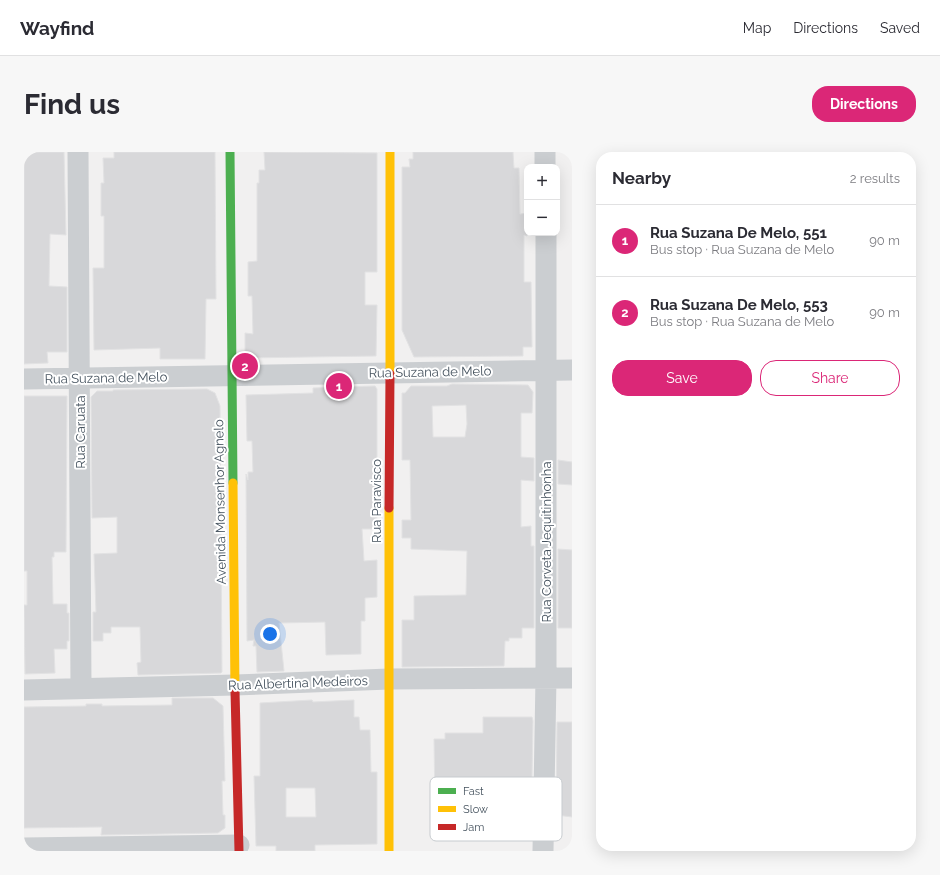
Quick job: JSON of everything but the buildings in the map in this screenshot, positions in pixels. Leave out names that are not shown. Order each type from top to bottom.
[{"type":"street","name":"Rua Caruata","points":[[78,152],[81,688]]},
{"type":"street","name":"Avenida Monsenhor Agnelo","points":[[230,152],[234,685],[239,848]]},
{"type":"street","name":"Rua Paravisco","points":[[388,851],[390,152]]},
{"type":"street","points":[[545,152],[546,164]]},
{"type":"street","name":"Rua Corveta Jequitinhonha","points":[[544,777],[547,370],[546,236]]},
{"type":"street","name":"Rua Suzana de Melo","points":[[24,379],[572,370]]},
{"type":"street","name":"Rua Albertina Medeiros","points":[[24,690],[234,685],[389,679],[572,678]]},
{"type":"street","name":"Rua Corveta Jequitinhonha","points":[[543,841],[543,851]]},
{"type":"street","points":[[24,848],[239,848]]},
{"type":"traffic: fast","points":[[230,152],[233,483]]},
{"type":"traffic: slow","points":[[390,152],[390,374]]},
{"type":"traffic: slow","points":[[233,483],[235,691]]},
{"type":"traffic: slow","points":[[389,508],[389,851]]},
{"type":"traffic: jam","points":[[389,508],[390,374]]},
{"type":"traffic: jam","points":[[235,691],[239,851]]},
{"type":"place","name":"Rua Suzana De Melo, 553","points":[[245,366]]},
{"type":"place","name":"Rua Suzana De Melo, 551","points":[[339,386]]}]
